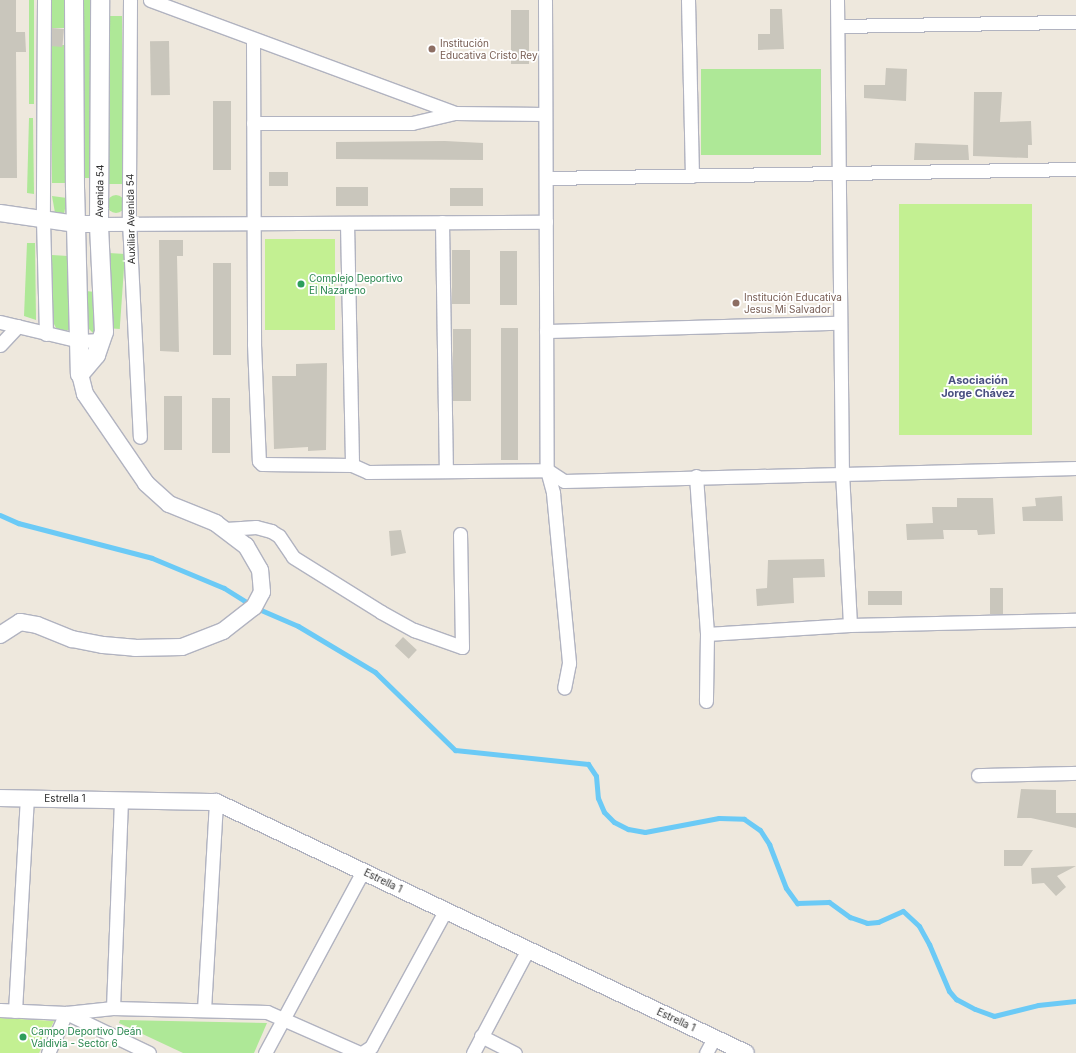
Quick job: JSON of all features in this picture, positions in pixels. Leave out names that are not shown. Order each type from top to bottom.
[{"type":"main road","points":[[74,0],[76,224],[80,374]]},
{"type":"main road","name":"Avenida 54","points":[[80,374],[96,355],[104,332],[99,224],[100,0]]},
{"type":"street","points":[[44,0],[43,220],[46,334]]},
{"type":"street","name":"Auxiliar Avenida 54","points":[[130,0],[129,222],[140,438]]},
{"type":"street","points":[[150,0],[455,113]]},
{"type":"street","points":[[545,0],[545,114],[547,178],[547,470],[553,494],[569,663],[564,688]]},
{"type":"street","points":[[688,0],[692,176]]},
{"type":"street","points":[[837,0],[842,472],[850,625]]},
{"type":"street","points":[[838,26],[1076,22]]},
{"type":"street","points":[[253,39],[252,221],[259,461],[267,464],[352,465],[368,472],[547,470],[564,481],[842,472],[1076,468]]},
{"type":"street","points":[[252,124],[412,123],[455,113],[545,114]]},
{"type":"street","points":[[547,178],[1076,169]]},
{"type":"street","points":[[0,213],[76,224],[252,221],[347,223],[546,222]]},
{"type":"street","points":[[442,222],[446,470]]},
{"type":"street","points":[[347,223],[352,465]]},
{"type":"street","points":[[0,322],[80,341],[101,340]]},
{"type":"street","points":[[546,331],[840,323]]},
{"type":"street","points":[[0,345],[18,326]]},
{"type":"street","points":[[0,635],[20,622],[37,625],[72,639],[135,648],[182,647],[211,638],[254,607],[262,592],[260,570],[255,558],[226,529],[156,496],[85,394],[80,374]]},
{"type":"street","points":[[696,476],[707,634],[706,701]]},
{"type":"street","points":[[226,529],[256,527],[271,531],[279,536],[293,557],[381,612],[414,630],[462,647],[460,534]]},
{"type":"street","points":[[707,634],[850,625],[1076,620]]},
{"type":"street","points":[[978,775],[1076,773]]},
{"type":"street","name":"Estrella 1","points":[[0,798],[122,799],[216,802],[746,1053]]},
{"type":"street","points":[[15,1010],[26,799]]},
{"type":"street","points":[[113,1008],[122,799]]},
{"type":"street","points":[[204,1010],[216,802]]},
{"type":"street","points":[[265,1053],[363,871]]},
{"type":"street","points":[[0,1010],[66,1012],[113,1008],[267,1012],[361,1053],[371,1047],[446,911]]},
{"type":"street","points":[[473,1053],[528,949]]},
{"type":"street","points":[[48,1053],[66,1012]]},
{"type":"street","points":[[66,1012],[150,1053]]},
{"type":"street","points":[[481,1036],[515,1053]]},
{"type":"street","points":[[706,1053],[714,1038]]},
{"type":"green space","points":[[29,0],[34,0],[34,104],[29,104]]},
{"type":"green space","points":[[52,0],[67,0],[67,28],[52,28]]},
{"type":"green space","points":[[82,0],[92,0],[92,178],[82,178]]},
{"type":"green space","points":[[109,16],[122,16],[122,184],[109,184]]},
{"type":"green space","points":[[52,45],[67,45],[67,183],[52,183]]},
{"type":"green space","points":[[701,69],[821,69],[821,155],[701,155]]},
{"type":"green space","points":[[29,118],[33,118],[34,194],[27,193]]},
{"type":"green space","points":[[116,195],[122,198],[125,204],[122,210],[116,213],[110,210],[107,204],[110,198]]},
{"type":"green space","points":[[52,196],[67,198],[64,214],[55,213]]},
{"type":"green space","points":[[899,204],[1032,204],[1032,435],[899,435]]},
{"type":"green space","points":[[265,239],[335,239],[335,330],[265,330]]},
{"type":"green space","points":[[27,243],[35,243],[36,320],[24,316]]},
{"type":"green space","points":[[109,253],[125,254],[120,329],[104,328]]},
{"type":"green space","points":[[52,255],[68,256],[70,329],[64,332],[57,330],[53,322]]},
{"type":"green space","points":[[86,291],[95,292],[96,331],[93,333],[88,328]]},
{"type":"green space","name":"Campo Deportivo Deán Valdivia - Sector 6","points":[[0,1018],[54,1021],[39,1053],[0,1053]]},
{"type":"green space","points":[[120,1020],[267,1023],[254,1053],[183,1053],[119,1023]]},
{"type":"building","points":[[0,0],[16,0],[16,32],[25,32],[26,52],[16,52],[17,178],[0,178]]},
{"type":"building","points":[[770,9],[782,9],[784,49],[758,50],[758,34],[770,34]]},
{"type":"building","points":[[511,10],[529,10],[529,64],[511,64]]},
{"type":"building","points":[[52,28],[64,29],[62,47],[50,46]]},
{"type":"building","points":[[150,41],[169,41],[170,95],[151,95]]},
{"type":"building","points":[[886,68],[907,69],[906,101],[864,98],[864,85],[885,85]]},
{"type":"building","points":[[974,92],[1002,92],[1000,122],[1031,121],[1032,145],[1028,145],[1028,158],[973,156]]},
{"type":"building","points":[[213,101],[231,101],[231,170],[213,170]]},
{"type":"building","points":[[445,141],[483,143],[483,160],[336,159],[336,142]]},
{"type":"building","points":[[915,143],[968,145],[969,160],[914,160]]},
{"type":"building","points":[[269,172],[288,172],[288,186],[269,186]]},
{"type":"building","points":[[336,187],[368,187],[368,206],[336,206]]},
{"type":"building","points":[[450,188],[483,188],[483,206],[450,206]]},
{"type":"building","points":[[159,240],[183,240],[183,256],[177,256],[179,352],[160,351]]},
{"type":"building","points":[[452,250],[470,250],[470,304],[452,304]]},
{"type":"building","points":[[500,251],[517,251],[517,305],[500,305]]},
{"type":"building","points":[[213,263],[231,263],[231,355],[213,355]]},
{"type":"building","points":[[501,328],[518,328],[518,460],[501,460]]},
{"type":"building","points":[[453,329],[471,329],[471,401],[453,401]]},
{"type":"building","points":[[327,363],[326,450],[308,451],[308,447],[274,449],[272,376],[296,376],[296,364]]},
{"type":"building","points":[[164,396],[182,396],[182,450],[164,450]]},
{"type":"building","points":[[212,398],[230,398],[230,453],[212,453]]},
{"type":"building","points":[[1062,496],[1063,521],[1023,521],[1022,507],[1036,506],[1035,498]]},
{"type":"building","points":[[957,498],[993,498],[995,534],[978,535],[977,530],[943,530],[944,539],[907,540],[906,524],[933,523],[932,507],[957,507]]},
{"type":"building","points":[[401,530],[406,553],[391,556],[389,531]]},
{"type":"building","points":[[824,559],[825,577],[793,578],[794,603],[757,606],[756,589],[767,588],[768,560]]},
{"type":"building","points":[[990,588],[1003,588],[1003,614],[990,614]]},
{"type":"building","points":[[868,591],[902,591],[902,605],[868,605]]},
{"type":"building","points":[[403,637],[417,650],[409,659],[395,646]]},
{"type":"building","points":[[1021,789],[1056,790],[1056,813],[1076,813],[1076,828],[1031,818],[1017,818]]},
{"type":"building","points":[[1004,850],[1033,850],[1022,866],[1004,866]]},
{"type":"building","points":[[1076,866],[1057,876],[1066,887],[1056,896],[1044,883],[1032,884],[1031,868]]},
{"type":"waterway","points":[[0,515],[18,523],[152,558],[224,588],[254,607],[298,626],[375,672],[455,750],[588,764],[596,776],[598,798],[604,812],[614,822],[628,829],[645,832],[719,818],[744,819],[760,830],[769,844],[786,888],[797,903],[829,902],[850,917],[867,923],[878,922],[903,911],[919,926],[929,944],[949,991],[956,999],[975,1009],[994,1016],[1038,1005],[1076,1001]]},
{"type":"place","name":"Institución Educativa Cristo Rey","points":[[432,49]]},
{"type":"place","name":"Complejo Deportivo El Nazareno","points":[[301,284]]},
{"type":"place","name":"Institución Educativa Jesus Mi Salvador","points":[[736,303]]},
{"type":"place","name":"Campo Deportivo Deán Valdivia - Sector 6","points":[[23,1037]]},
{"type":"district","name":"Asociación Jorge Chávez","points":[[978,387]]}]
